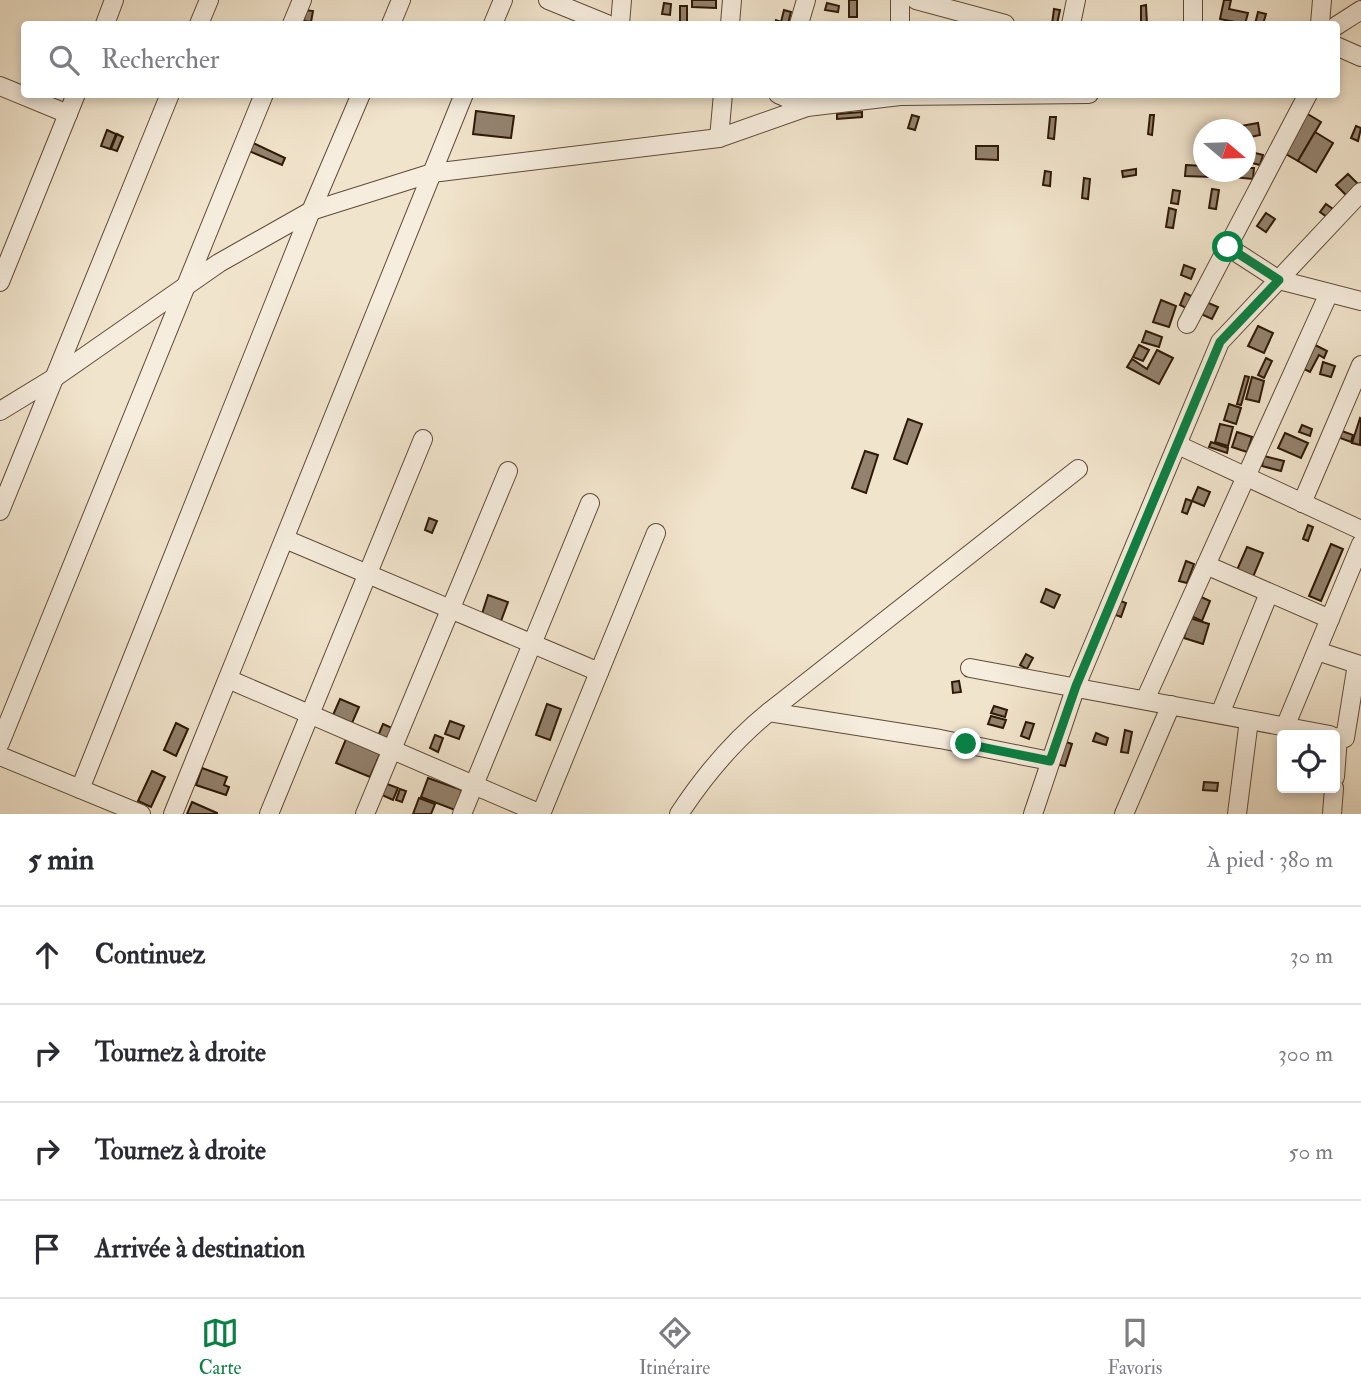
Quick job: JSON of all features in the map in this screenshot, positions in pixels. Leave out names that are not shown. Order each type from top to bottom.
[{"type":"street","points":[[105,21],[114,0]]},
{"type":"street","points":[[199,21],[209,0]]},
{"type":"street","points":[[293,21],[302,0]]},
{"type":"street","points":[[392,21],[401,0]]},
{"type":"street","points":[[494,21],[503,0]]},
{"type":"street","points":[[548,0],[600,21]]},
{"type":"street","points":[[620,21],[622,0]]},
{"type":"street","points":[[730,21],[732,0]]},
{"type":"street","points":[[800,21],[806,0]]},
{"type":"street","points":[[900,0],[900,21]]},
{"type":"street","points":[[916,0],[966,7],[998,21]]},
{"type":"street","points":[[1072,21],[1076,0]]},
{"type":"street","points":[[1192,0],[1193,21]]},
{"type":"street","points":[[1320,21],[1322,0]]},
{"type":"street","points":[[1340,23],[1361,10]]},
{"type":"street","points":[[1340,48],[1361,57]]},
{"type":"street","points":[[0,86],[21,95]]},
{"type":"street","points":[[29,98],[68,114]]},
{"type":"street","points":[[0,282],[4,263],[74,98]]},
{"type":"street","points":[[0,511],[168,98]]},
{"type":"street","points":[[0,743],[262,98]]},
{"type":"street","points":[[80,789],[311,211],[359,98]]},
{"type":"street","points":[[173,814],[462,98]]},
{"type":"street","points":[[719,138],[723,98]]},
{"type":"street","points":[[776,116],[779,98]]},
{"type":"street","points":[[787,98],[807,107]]},
{"type":"street","points":[[0,411],[54,378],[219,263],[311,211],[432,173],[719,138],[807,107],[877,98]]},
{"type":"street","points":[[1187,324],[1306,98]]},
{"type":"street","points":[[1033,814],[1076,686],[1220,342],[1361,192]]},
{"type":"street","points":[[1228,247],[1279,280],[1361,301]]},
{"type":"street","points":[[1145,700],[1329,293]]},
{"type":"street","points":[[1302,503],[1361,365]]},
{"type":"street","points":[[269,814],[423,439]]},
{"type":"street","points":[[1178,445],[1361,530]]},
{"type":"street","points":[[679,814],[699,784],[745,731],[1078,470]]},
{"type":"street","points":[[365,814],[508,471]]},
{"type":"street","points":[[462,814],[590,503]]},
{"type":"street","points":[[228,679],[541,814],[656,533]]},
{"type":"street","points":[[285,539],[599,672]]},
{"type":"street","points":[[1285,727],[1361,544]]},
{"type":"street","points":[[1206,565],[1330,619]]},
{"type":"street","points":[[1220,714],[1269,593]]},
{"type":"street","points":[[970,668],[1342,737],[1357,664],[1317,650]]},
{"type":"street","points":[[1124,814],[1171,705]]},
{"type":"street","points":[[769,712],[940,739],[1050,761]]},
{"type":"street","points":[[1237,814],[1249,720]]},
{"type":"street","points":[[0,755],[141,814]]},
{"type":"street","points":[[1332,814],[1334,793]]},
{"type":"building","points":[[692,0],[716,0],[716,8],[692,7]]},
{"type":"building","points":[[849,0],[857,0],[857,17],[849,17]]},
{"type":"building","points":[[1224,0],[1231,0],[1229,9],[1248,13],[1246,21],[1220,19]]},
{"type":"building","points":[[664,3],[671,4],[670,15],[662,14]]},
{"type":"building","points":[[827,3],[839,6],[838,12],[825,10]]},
{"type":"building","points":[[1146,5],[1147,21],[1141,21],[1141,6]]},
{"type":"building","points":[[680,6],[687,6],[687,21],[680,21]]},
{"type":"building","points":[[1054,9],[1060,10],[1058,21],[1052,21]]},
{"type":"building","points":[[305,10],[313,11],[311,21],[304,21]]},
{"type":"building","points":[[784,10],[791,12],[789,21],[781,21]]},
{"type":"building","points":[[1258,12],[1266,14],[1264,21],[1256,21]]},
{"type":"building","points":[[476,111],[514,116],[511,138],[473,134]]},
{"type":"building","points":[[862,112],[862,117],[837,119],[837,114]]},
{"type":"building","points":[[1306,113],[1321,122],[1298,161],[1286,154]]},
{"type":"building","points":[[912,115],[919,117],[915,130],[908,128]]},
{"type":"building","points":[[1150,115],[1154,115],[1152,135],[1148,134]]},
{"type":"building","points":[[1050,117],[1056,117],[1054,139],[1048,138]]},
{"type":"building","points":[[1256,123],[1260,135],[1256,136]]},
{"type":"building","points":[[1356,126],[1361,128],[1358,141],[1351,138]]},
{"type":"building","points":[[107,130],[116,134],[110,149],[101,146]]},
{"type":"building","points":[[1315,132],[1333,143],[1316,172],[1298,161]]},
{"type":"building","points":[[117,134],[123,137],[117,151],[111,149]]},
{"type":"building","points":[[253,143],[285,158],[282,165],[249,151]]},
{"type":"building","points":[[976,146],[998,146],[998,160],[976,159]]},
{"type":"building","points":[[1256,153],[1263,155],[1260,165],[1256,164]]},
{"type":"building","points":[[1186,165],[1193,165],[1193,176],[1185,176]]},
{"type":"building","points":[[1136,169],[1136,175],[1123,177],[1122,171]]},
{"type":"building","points":[[1045,171],[1051,172],[1050,186],[1043,185]]},
{"type":"building","points":[[1348,174],[1358,184],[1346,195],[1336,185]]},
{"type":"building","points":[[1084,178],[1090,179],[1088,199],[1082,198]]},
{"type":"building","points":[[1212,189],[1219,190],[1216,209],[1209,208]]},
{"type":"building","points":[[1173,190],[1180,191],[1178,204],[1171,203]]},
{"type":"building","points":[[1326,204],[1333,209],[1327,217],[1320,212]]},
{"type":"building","points":[[1169,208],[1176,210],[1173,228],[1166,227]]},
{"type":"building","points":[[1266,213],[1275,219],[1266,232],[1257,226]]},
{"type":"building","points":[[1184,265],[1195,269],[1191,279],[1181,275]]},
{"type":"building","points":[[1185,293],[1197,299],[1192,311],[1180,305]]},
{"type":"building","points":[[1161,300],[1176,306],[1169,327],[1153,322]]},
{"type":"building","points":[[1206,302],[1218,307],[1212,319],[1201,314]]},
{"type":"building","points":[[1258,326],[1273,333],[1264,353],[1248,346]]},
{"type":"building","points":[[1146,331],[1162,337],[1159,347],[1142,342]]},
{"type":"building","points":[[1139,345],[1149,350],[1143,361],[1133,357]]},
{"type":"building","points":[[1315,345],[1327,351],[1324,358],[1319,355],[1310,372],[1304,369]]},
{"type":"building","points":[[1157,350],[1173,358],[1159,384],[1127,367],[1132,359],[1147,369]]},
{"type":"building","points":[[1266,358],[1272,361],[1264,378],[1258,375]]},
{"type":"building","points":[[1323,362],[1335,366],[1331,377],[1320,374]]},
{"type":"building","points":[[1245,376],[1249,377],[1241,405],[1237,404]]},
{"type":"building","points":[[1252,377],[1264,381],[1259,402],[1246,399]]},
{"type":"building","points":[[1229,404],[1241,408],[1236,424],[1224,420]]},
{"type":"building","points":[[908,419],[922,424],[907,464],[894,459]]},
{"type":"building","points":[[1361,419],[1360,445],[1352,443]]},
{"type":"building","points":[[1220,424],[1233,427],[1228,446],[1215,442]]},
{"type":"building","points":[[1302,425],[1312,429],[1310,436],[1299,432]]},
{"type":"building","points":[[1342,431],[1353,435],[1351,442],[1340,438]]},
{"type":"building","points":[[1237,432],[1252,437],[1247,452],[1232,447]]},
{"type":"building","points":[[1285,433],[1308,443],[1301,458],[1278,448]]},
{"type":"building","points":[[1211,442],[1228,448],[1227,453],[1209,447]]},
{"type":"building","points":[[865,451],[878,455],[866,493],[852,488]]},
{"type":"building","points":[[1264,456],[1284,461],[1281,471],[1262,466]]},
{"type":"building","points":[[1198,487],[1210,492],[1204,506],[1192,501]]},
{"type":"building","points":[[1186,499],[1192,501],[1187,514],[1182,512]]},
{"type":"building","points":[[429,518],[437,521],[432,533],[425,530]]},
{"type":"building","points":[[1308,525],[1313,527],[1308,541],[1303,539]]},
{"type":"building","points":[[1331,544],[1343,549],[1321,601],[1309,596]]},
{"type":"building","points":[[1247,547],[1263,553],[1253,577],[1237,570]]},
{"type":"building","points":[[1186,561],[1194,564],[1187,583],[1179,581]]},
{"type":"building","points":[[1046,589],[1060,595],[1054,608],[1041,602]]},
{"type":"building","points":[[488,595],[508,602],[501,621],[482,614]]},
{"type":"building","points":[[1199,596],[1210,601],[1202,621],[1191,616]]},
{"type":"building","points":[[1118,600],[1126,603],[1121,617],[1113,614]]},
{"type":"building","points":[[1190,618],[1209,624],[1203,644],[1184,638]]},
{"type":"building","points":[[1026,654],[1033,658],[1027,669],[1020,665]]},
{"type":"building","points":[[959,681],[961,692],[953,693],[952,682]]},
{"type":"building","points":[[340,699],[359,707],[352,723],[333,715]]},
{"type":"building","points":[[547,704],[561,709],[550,740],[536,735]]},
{"type":"building","points":[[994,706],[1007,710],[1005,717],[991,713]]},
{"type":"building","points":[[991,716],[1006,720],[1003,728],[988,724]]},
{"type":"building","points":[[450,721],[464,726],[459,739],[445,734]]},
{"type":"building","points":[[1026,722],[1034,724],[1029,739],[1021,736]]},
{"type":"building","points":[[176,723],[188,729],[176,756],[164,750]]},
{"type":"building","points":[[383,724],[392,728],[387,740],[378,736]]},
{"type":"building","points":[[1125,730],[1132,732],[1128,753],[1121,752]]},
{"type":"building","points":[[1096,733],[1108,738],[1106,745],[1093,741]]},
{"type":"building","points":[[435,735],[443,738],[438,752],[430,748]]},
{"type":"building","points":[[346,739],[380,754],[370,777],[336,763]]},
{"type":"building","points":[[1063,741],[1072,744],[1065,766],[1056,764]]},
{"type":"building","points":[[202,768],[227,777],[224,785],[229,787],[226,795],[196,785]]},
{"type":"building","points":[[152,771],[165,777],[151,807],[138,801]]},
{"type":"building","points":[[428,778],[462,790],[455,810],[421,797]]},
{"type":"building","points":[[1204,782],[1218,783],[1217,791],[1203,790]]},
{"type":"building","points":[[387,784],[398,788],[393,800],[382,795]]},
{"type":"building","points":[[400,789],[406,791],[402,802],[396,800]]},
{"type":"building","points":[[419,798],[435,804],[431,814],[413,814]]},
{"type":"building","points":[[192,802],[217,813],[217,814],[187,814]]},
{"type":"route","points":[[966,744],[1050,761],[1076,686],[1220,342],[1279,280],[1228,247]]}]
